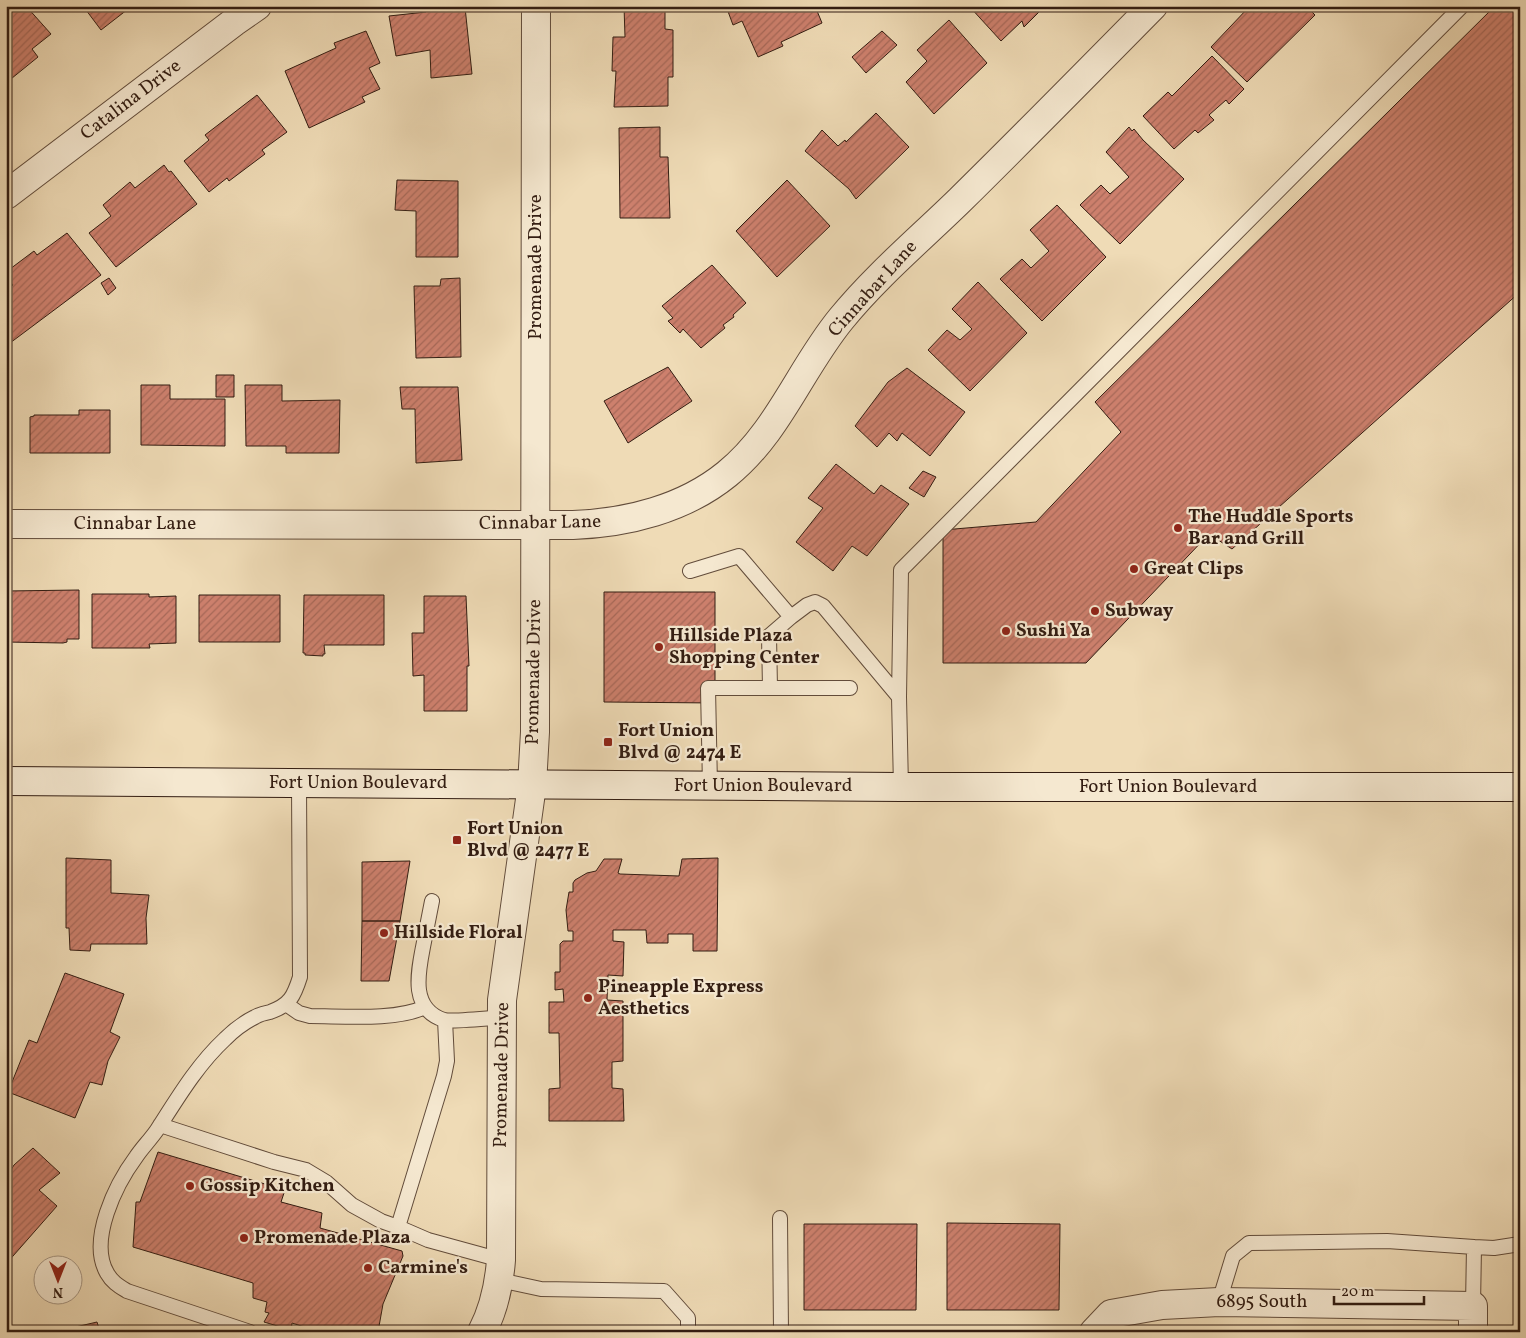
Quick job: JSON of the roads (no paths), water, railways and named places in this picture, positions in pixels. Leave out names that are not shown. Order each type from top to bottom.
[{"type":"street","name":"Catalina Drive","points":[[6,195],[257,6]]},
{"type":"street","name":"Promenade Drive","points":[[482,1332],[492,1312],[500,1270],[502,1000],[532,784],[535,732],[536,6]]},
{"type":"street","name":"Cinnabar Lane","points":[[6,524],[602,524],[640,516],[681,502],[726,475],[751,452],[770,429],[809,365],[840,320],[871,286],[992,168],[1153,6]]},
{"type":"street","name":"Fort Union Boulevard","points":[[6,781],[710,786],[1520,787]]},
{"type":"street","name":"6895 South","points":[[1094,1332],[1111,1314],[1162,1305],[1218,1302],[1473,1319]]},
{"type":"lane","points":[[901,786],[899,698],[901,570],[1462,6]]},
{"type":"lane","points":[[690,571],[739,556],[791,617]]},
{"type":"lane","points":[[770,688],[769,636],[807,605],[815,602],[823,606],[899,698]]},
{"type":"lane","points":[[710,786],[708,688],[850,688]]},
{"type":"lane","points":[[250,1332],[127,1291],[113,1282],[106,1273],[101,1257],[101,1240],[105,1218],[114,1192],[135,1158],[205,1060],[226,1038],[256,1016],[286,1004],[295,994],[300,977],[301,843],[299,782]]},
{"type":"lane","points":[[432,901],[418,977],[420,998],[425,1007],[445,1020],[502,1017]]},
{"type":"lane","points":[[286,1004],[299,1013],[310,1016],[398,1015],[414,1012],[425,1007]]},
{"type":"lane","points":[[398,1227],[444,1076],[447,1061],[445,1020]]},
{"type":"lane","points":[[160,1125],[274,1162],[306,1170],[326,1182],[352,1205],[381,1221],[541,1289],[664,1291],[688,1318],[688,1332]]},
{"type":"lane","points":[[780,1218],[781,1332]]},
{"type":"lane","points":[[1218,1302],[1233,1256],[1249,1243],[1387,1241],[1494,1248],[1520,1244]]},
{"type":"lane","points":[[1473,1319],[1474,1247]]},
{"type":"place","name":"The Huddle Sports Bar and Grill","points":[[1178,528]]},
{"type":"place","name":"Great Clips","points":[[1134,569]]},
{"type":"place","name":"Subway","points":[[1095,611]]},
{"type":"place","name":"Sushi Ya","points":[[1006,631]]},
{"type":"place","name":"Hillside Plaza Shopping Center","points":[[659,647]]},
{"type":"place","name":"Fort Union Blvd @ 2474 E","points":[[608,742]]},
{"type":"place","name":"Fort Union Blvd @ 2477 E","points":[[457,840]]},
{"type":"place","name":"Hillside Floral","points":[[384,933]]},
{"type":"place","name":"Pineapple Express Aesthetics","points":[[588,998]]},
{"type":"place","name":"Gossip Kitchen","points":[[190,1186]]},
{"type":"place","name":"Promenade Plaza","points":[[244,1238]]},
{"type":"place","name":"Carmine's","points":[[368,1268]]}]
